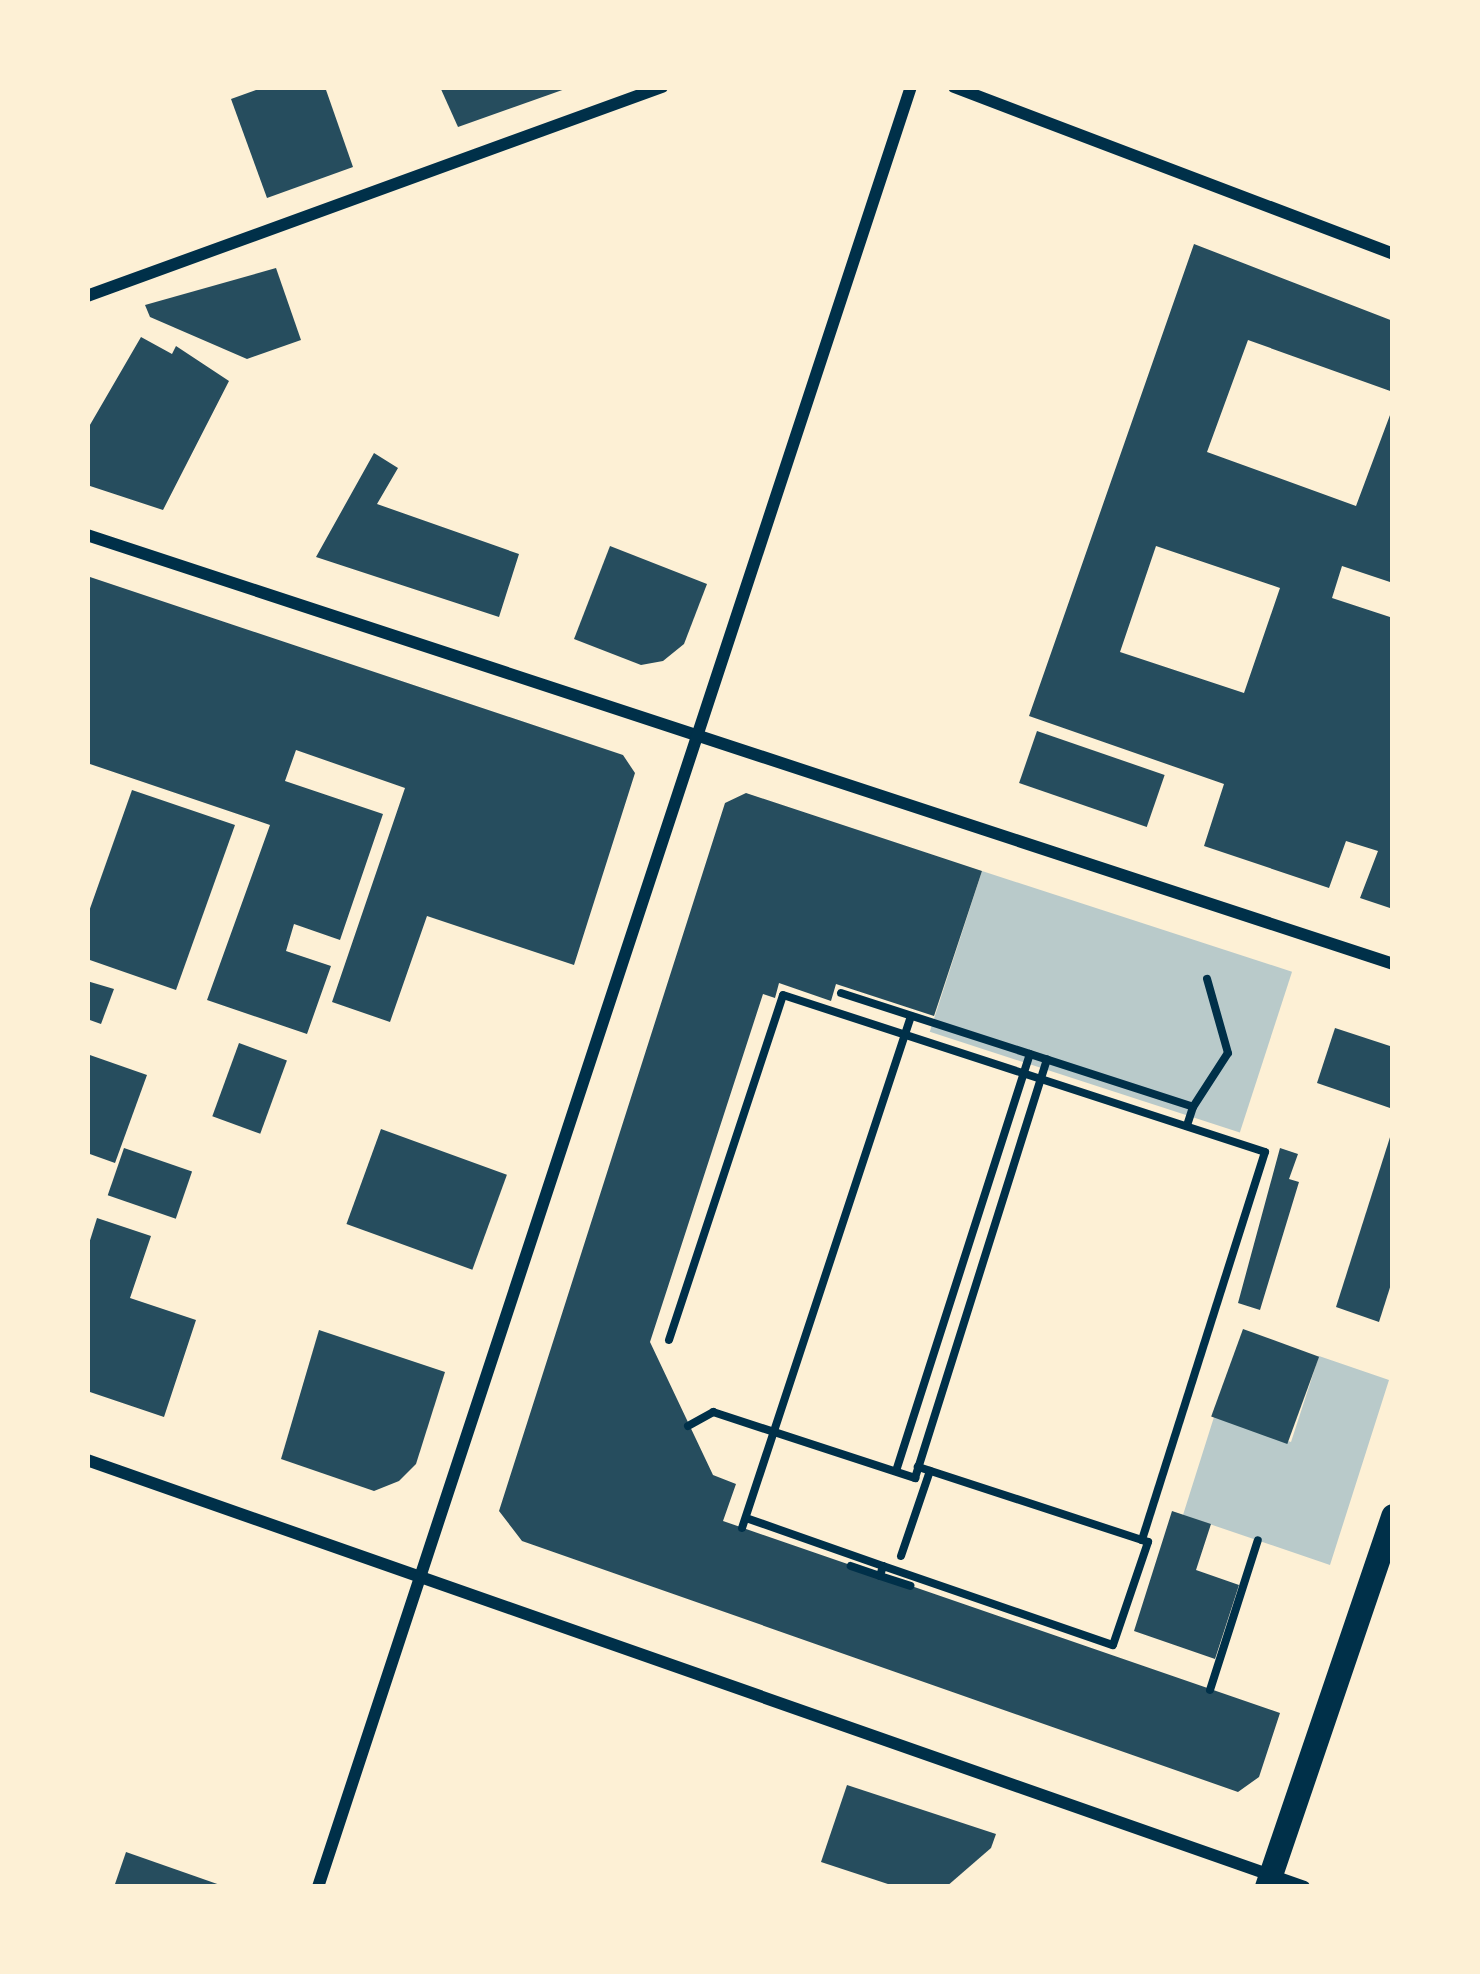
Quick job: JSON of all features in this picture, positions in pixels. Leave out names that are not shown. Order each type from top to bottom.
[{"type":"main road","points":[[1269,1881],[1393,1516]]},
{"type":"street","points":[[87,296],[662,87]]},
{"type":"street","points":[[317,1887],[910,87]]},
{"type":"street","points":[[954,87],[1393,254]]},
{"type":"street","points":[[87,535],[1393,964]]},
{"type":"street","points":[[87,1460],[418,1574],[1269,1881],[1304,1887]]},
{"type":"path","points":[[1187,1126],[1193,1107],[1228,1053],[1207,979]]},
{"type":"path","points":[[841,993],[1193,1107]]},
{"type":"path","points":[[669,1340],[783,995],[1264,1152],[1142,1540]]},
{"type":"path","points":[[910,1016],[744,1523],[1113,1646],[1148,1542],[918,1467]]},
{"type":"path","points":[[896,1472],[1030,1054]]},
{"type":"path","points":[[688,1426],[713,1412],[915,1478],[1047,1059]]},
{"type":"path","points":[[901,1556],[930,1471]]},
{"type":"path","points":[[1210,1690],[1258,1540]]},
{"type":"path","points":[[850,1566],[881,1571],[910,1586]]},
{"type":"shaded area","points":[[982,871],[1292,972],[1240,1132],[930,1032]]},
{"type":"shaded area","points":[[1319,1356],[1389,1380],[1330,1565],[1183,1515],[1214,1417],[1291,1442]]},
{"type":"building","points":[[264,87],[325,87],[353,167],[267,198],[231,99]]},
{"type":"building","points":[[440,87],[568,87],[568,88],[458,127]]},
{"type":"building","points":[[1194,244],[1393,321],[1393,392],[1248,340],[1207,452],[1356,506],[1393,407],[1393,583],[1342,566],[1332,598],[1393,618],[1393,909],[1360,898],[1378,851],[1346,841],[1329,888],[1204,846],[1224,784],[1029,716]],"holes":[[[1156,546],[1280,588],[1244,693],[1120,652]]]},
{"type":"building","points":[[276,268],[301,340],[247,359],[150,317],[145,305]]},
{"type":"building","points":[[141,337],[172,354],[176,346],[229,381],[163,510],[87,485],[87,430]]},
{"type":"building","points":[[374,453],[398,468],[377,504],[519,554],[499,617],[316,557]]},
{"type":"building","points":[[610,546],[707,584],[684,644],[663,661],[641,665],[574,639]]},
{"type":"building","points":[[87,576],[623,755],[635,773],[574,965],[427,916],[390,1022],[332,1002],[405,788],[296,750],[285,781],[383,814],[340,940],[294,924],[286,951],[331,966],[307,1034],[207,1000],[270,825],[87,763]]},
{"type":"building","points":[[1037,731],[1165,775],[1147,827],[1019,783]]},
{"type":"building","points":[[132,790],[235,825],[176,990],[87,959],[87,917]]},
{"type":"building","points":[[746,793],[982,871],[934,1016],[836,984],[831,1001],[779,983],[775,998],[763,994],[650,1342],[713,1475],[736,1484],[723,1521],[1280,1713],[1259,1777],[1238,1792],[522,1541],[499,1511],[725,803]]},
{"type":"building","points":[[87,981],[114,989],[101,1024],[87,1019]]},
{"type":"building","points":[[1335,1028],[1393,1047],[1393,1109],[1317,1083]]},
{"type":"building","points":[[239,1043],[287,1060],[260,1134],[212,1116]]},
{"type":"building","points":[[87,1054],[147,1075],[115,1163],[87,1153]]},
{"type":"building","points":[[381,1129],[507,1175],[472,1270],[346,1224]]},
{"type":"building","points":[[1392,1131],[1393,1278],[1379,1322],[1336,1307]]},
{"type":"building","points":[[124,1148],[192,1171],[176,1219],[108,1195]]},
{"type":"building","points":[[1280,1148],[1298,1154],[1289,1179],[1299,1182],[1260,1310],[1238,1303]]},
{"type":"building","points":[[97,1218],[151,1236],[130,1298],[196,1320],[164,1417],[87,1391],[87,1250]]},
{"type":"building","points":[[1243,1329],[1319,1357],[1287,1444],[1211,1416]]},
{"type":"building","points":[[319,1330],[445,1372],[416,1464],[399,1481],[374,1491],[281,1459]]},
{"type":"building","points":[[1172,1511],[1211,1524],[1196,1570],[1239,1585],[1215,1659],[1134,1631]]},
{"type":"building","points":[[847,1785],[996,1834],[991,1848],[946,1887],[897,1887],[821,1862]]},
{"type":"building","points":[[126,1852],[223,1886],[223,1887],[114,1887]]}]
